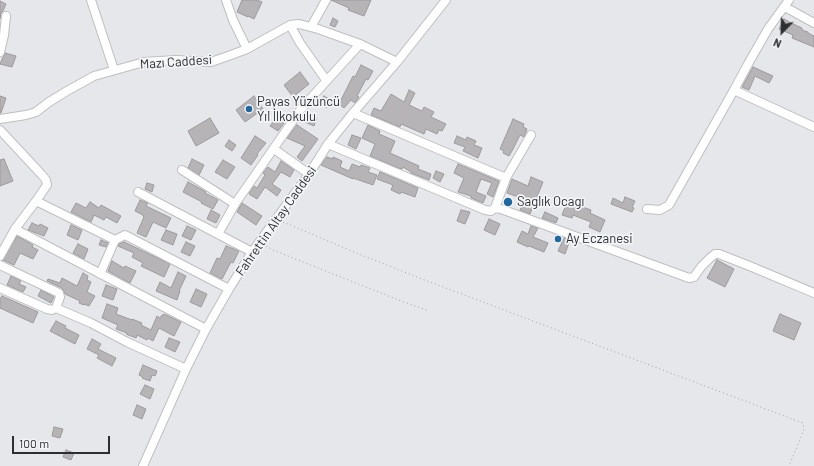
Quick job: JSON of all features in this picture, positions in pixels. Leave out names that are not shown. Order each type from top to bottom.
[{"type":"street","points":[[91,0],[114,70]]},
{"type":"street","points":[[226,0],[233,20],[247,49]]},
{"type":"street","points":[[311,27],[326,0]]},
{"type":"street","name":"Fahrettin Altay Caddesi","points":[[143,466],[186,369],[206,329],[252,252],[309,174],[328,144],[397,62],[446,0]]},
{"type":"street","points":[[647,209],[660,210],[669,205],[768,29],[787,4],[814,23]]},
{"type":"street","points":[[0,52],[6,16]]},
{"type":"street","points":[[326,80],[300,43],[290,25],[299,24],[311,27],[360,44],[397,62]]},
{"type":"street","name":"Mazı Caddesi","points":[[0,119],[36,112],[49,102],[94,76],[144,62],[176,60],[211,62],[247,49],[290,25]]},
{"type":"street","points":[[218,234],[235,204],[300,109],[360,44]]},
{"type":"street","points":[[734,90],[814,128]]},
{"type":"street","points":[[353,113],[506,178]]},
{"type":"street","points":[[0,130],[46,180],[46,185],[15,229],[0,256]]},
{"type":"street","points":[[495,208],[506,178],[531,135]]},
{"type":"street","points":[[328,144],[485,210],[491,211],[495,208],[501,209],[689,278],[694,278],[701,267],[710,258],[715,254],[719,254],[752,266],[814,293]]},
{"type":"street","points":[[274,149],[309,174]]},
{"type":"street","points":[[182,170],[235,204]]},
{"type":"street","points":[[138,192],[252,252]]},
{"type":"street","points":[[36,201],[115,240]]},
{"type":"street","points":[[15,229],[206,329]]},
{"type":"street","points":[[100,274],[115,240],[125,235],[229,289]]},
{"type":"street","points":[[0,264],[59,293],[60,297],[56,308]]},
{"type":"street","points":[[0,288],[47,309],[52,310],[56,308],[186,369]]},
{"type":"path","points":[[276,219],[422,279],[803,423],[804,430],[789,466]]},
{"type":"path","points":[[259,242],[273,250],[427,310]]},
{"type":"building","points":[[242,0],[257,0],[262,2],[254,19],[237,12]]},
{"type":"building","points":[[331,0],[371,0],[364,16],[348,10],[349,8]]},
{"type":"building","points":[[0,1],[6,4],[1,13],[0,19]]},
{"type":"building","points":[[333,18],[338,21],[335,27],[330,25]]},
{"type":"building","points":[[784,19],[814,36],[814,47],[792,38],[793,35],[779,29]]},
{"type":"building","points":[[5,53],[16,56],[12,67],[0,64]]},
{"type":"building","points":[[361,65],[373,71],[368,80],[366,79],[355,103],[351,100],[344,108],[339,104],[353,76],[355,77]]},
{"type":"building","points":[[753,67],[773,76],[769,83],[755,76],[749,90],[742,87]]},
{"type":"building","points":[[300,72],[309,84],[293,97],[284,85]]},
{"type":"building","points":[[409,90],[415,93],[409,105],[422,111],[424,107],[434,112],[431,117],[446,124],[442,131],[439,130],[437,134],[426,129],[424,134],[401,124],[400,127],[371,115],[374,108],[381,111],[391,94],[404,102]]},
{"type":"building","points":[[0,96],[6,98],[1,113],[0,113]]},
{"type":"building","name":"Payas Yüzüncü Yıl İlkokulu","points":[[254,96],[263,109],[245,122],[236,110]]},
{"type":"building","points":[[324,96],[332,101],[326,108],[319,102]]},
{"type":"building","points":[[305,113],[317,118],[314,126],[300,120]]},
{"type":"building","points":[[210,118],[219,133],[196,146],[188,131]]},
{"type":"building","points":[[276,118],[284,123],[278,131],[270,126]]},
{"type":"building","points":[[513,119],[524,124],[523,127],[527,129],[524,137],[520,135],[509,156],[503,153],[504,151],[500,149]]},
{"type":"building","points":[[297,125],[318,139],[302,161],[297,157],[305,146],[287,138]]},
{"type":"building","points":[[368,125],[380,131],[379,134],[395,141],[390,153],[419,166],[418,169],[431,174],[429,180],[411,173],[403,167],[402,169],[398,168],[370,156],[375,144],[362,138]]},
{"type":"building","points":[[352,135],[361,138],[356,149],[348,145]]},
{"type":"building","points":[[255,136],[266,143],[257,154],[258,155],[251,165],[241,158]]},
{"type":"building","points":[[457,136],[466,140],[467,137],[476,141],[474,145],[482,148],[478,158],[463,151],[465,147],[454,143]]},
{"type":"building","points":[[229,140],[236,145],[232,151],[225,146]]},
{"type":"building","points":[[327,157],[333,159],[333,157],[342,161],[340,167],[349,171],[352,164],[370,168],[368,172],[377,175],[373,185],[353,179],[321,165]]},
{"type":"building","points":[[4,159],[13,181],[0,186],[0,160]]},
{"type":"building","points":[[192,159],[204,165],[199,175],[188,168]]},
{"type":"building","points":[[223,160],[235,167],[227,179],[215,172]]},
{"type":"building","points":[[281,161],[294,170],[290,177],[281,172],[272,184],[281,190],[277,196],[265,187],[257,199],[249,194],[254,186],[257,188],[265,175],[263,173],[268,167],[275,172]]},
{"type":"building","points":[[458,164],[499,181],[493,197],[487,194],[492,183],[481,179],[476,192],[486,196],[483,203],[471,198],[471,196],[458,192],[464,178],[454,173]]},
{"type":"building","points":[[436,171],[444,174],[440,182],[433,178]]},
{"type":"building","points":[[380,172],[418,188],[415,197],[401,192],[400,194],[391,190],[393,185],[377,179]]},
{"type":"building","points":[[531,177],[543,182],[530,214],[520,210],[524,199],[507,193],[512,179],[528,186]]},
{"type":"building","points":[[188,182],[218,200],[213,209],[183,192]]},
{"type":"building","points":[[147,183],[154,185],[152,192],[145,189]]},
{"type":"building","points":[[625,197],[635,201],[632,207],[634,208],[632,212],[611,204],[613,198],[623,203]]},
{"type":"building","points":[[140,200],[148,203],[146,206],[171,218],[166,228],[153,222],[146,237],[137,233],[144,217],[135,211]]},
{"type":"building","points":[[568,200],[591,210],[590,213],[605,220],[600,232],[589,227],[591,222],[573,215],[572,218],[562,215]]},
{"type":"building","points":[[90,202],[99,208],[101,205],[121,216],[117,223],[106,217],[104,220],[94,215],[91,222],[71,212],[76,203],[86,208]]},
{"type":"building","points":[[242,203],[262,216],[256,225],[237,212]]},
{"type":"building","points":[[211,210],[220,215],[216,223],[207,219]]},
{"type":"building","points":[[461,210],[470,212],[465,224],[457,221]]},
{"type":"building","points":[[545,212],[558,218],[556,223],[542,218]]},
{"type":"building","points":[[489,219],[500,224],[495,235],[484,230]]},
{"type":"building","points":[[32,223],[39,226],[40,224],[48,228],[44,236],[28,230]]},
{"type":"building","points":[[71,225],[82,230],[78,240],[67,235]]},
{"type":"building","points":[[187,226],[196,230],[191,240],[182,236]]},
{"type":"building","points":[[531,226],[538,228],[533,237],[548,243],[544,252],[517,242],[522,231],[528,234]]},
{"type":"building","points":[[166,230],[177,234],[173,245],[161,240]]},
{"type":"building","points":[[17,236],[33,245],[32,247],[38,250],[33,259],[20,253],[14,265],[3,260]]},
{"type":"building","points":[[564,238],[570,240],[565,254],[558,251]]},
{"type":"building","points":[[101,240],[108,243],[106,247],[99,245]]},
{"type":"building","points":[[124,242],[170,264],[164,277],[141,266],[143,263],[132,257],[134,253],[118,246]]},
{"type":"building","points":[[186,242],[195,246],[190,256],[181,252]]},
{"type":"building","points":[[78,244],[88,249],[84,259],[73,253]]},
{"type":"building","points":[[226,246],[239,251],[222,279],[210,273],[217,258],[220,259]]},
{"type":"building","points":[[717,260],[734,269],[725,287],[707,278]]},
{"type":"building","points":[[112,261],[124,268],[125,266],[136,271],[130,283],[108,271]]},
{"type":"building","points":[[178,272],[186,276],[179,291],[177,300],[156,291],[160,282],[171,288]]},
{"type":"building","points":[[83,273],[88,276],[87,280],[91,282],[87,292],[95,296],[89,306],[79,303],[80,301],[65,294],[62,288],[47,281],[48,279],[60,283],[62,278],[77,286]]},
{"type":"building","points":[[11,276],[21,281],[19,284],[26,287],[23,292],[7,285]]},
{"type":"building","points":[[106,285],[117,289],[113,300],[102,296]]},
{"type":"building","points":[[196,289],[207,294],[201,307],[190,302]]},
{"type":"building","points":[[41,290],[54,297],[51,303],[38,296]]},
{"type":"building","points":[[2,296],[38,312],[33,323],[0,308],[0,299]]},
{"type":"building","points":[[107,304],[118,308],[116,314],[142,323],[141,325],[151,330],[157,316],[160,318],[164,314],[181,322],[174,336],[159,328],[153,341],[137,335],[136,338],[116,329],[118,325],[102,318]]},
{"type":"building","points":[[780,314],[801,323],[794,340],[773,331]]},
{"type":"building","points":[[56,321],[66,326],[65,328],[79,335],[75,344],[50,331]]},
{"type":"building","points":[[169,338],[180,342],[175,352],[165,347]]},
{"type":"building","points":[[92,339],[101,344],[98,349],[116,358],[112,366],[97,358],[99,355],[87,349]]},
{"type":"building","points":[[143,365],[157,371],[155,376],[152,375],[150,381],[139,375]]},
{"type":"building","points":[[145,385],[154,389],[150,399],[140,394]]},
{"type":"building","points":[[137,405],[146,409],[142,419],[133,415]]},
{"type":"building","points":[[54,427],[63,429],[60,438],[52,436]]},
{"type":"building","points":[[66,450],[74,453],[71,460],[63,457]]},
{"type":"place","name":"Payas Yüzüncü Yıl İlkokulu","points":[[249,109]]},
{"type":"place","name":"Saglık Ocagı","points":[[508,202]]},
{"type":"place","name":"Ay Eczanesi","points":[[558,239]]}]
